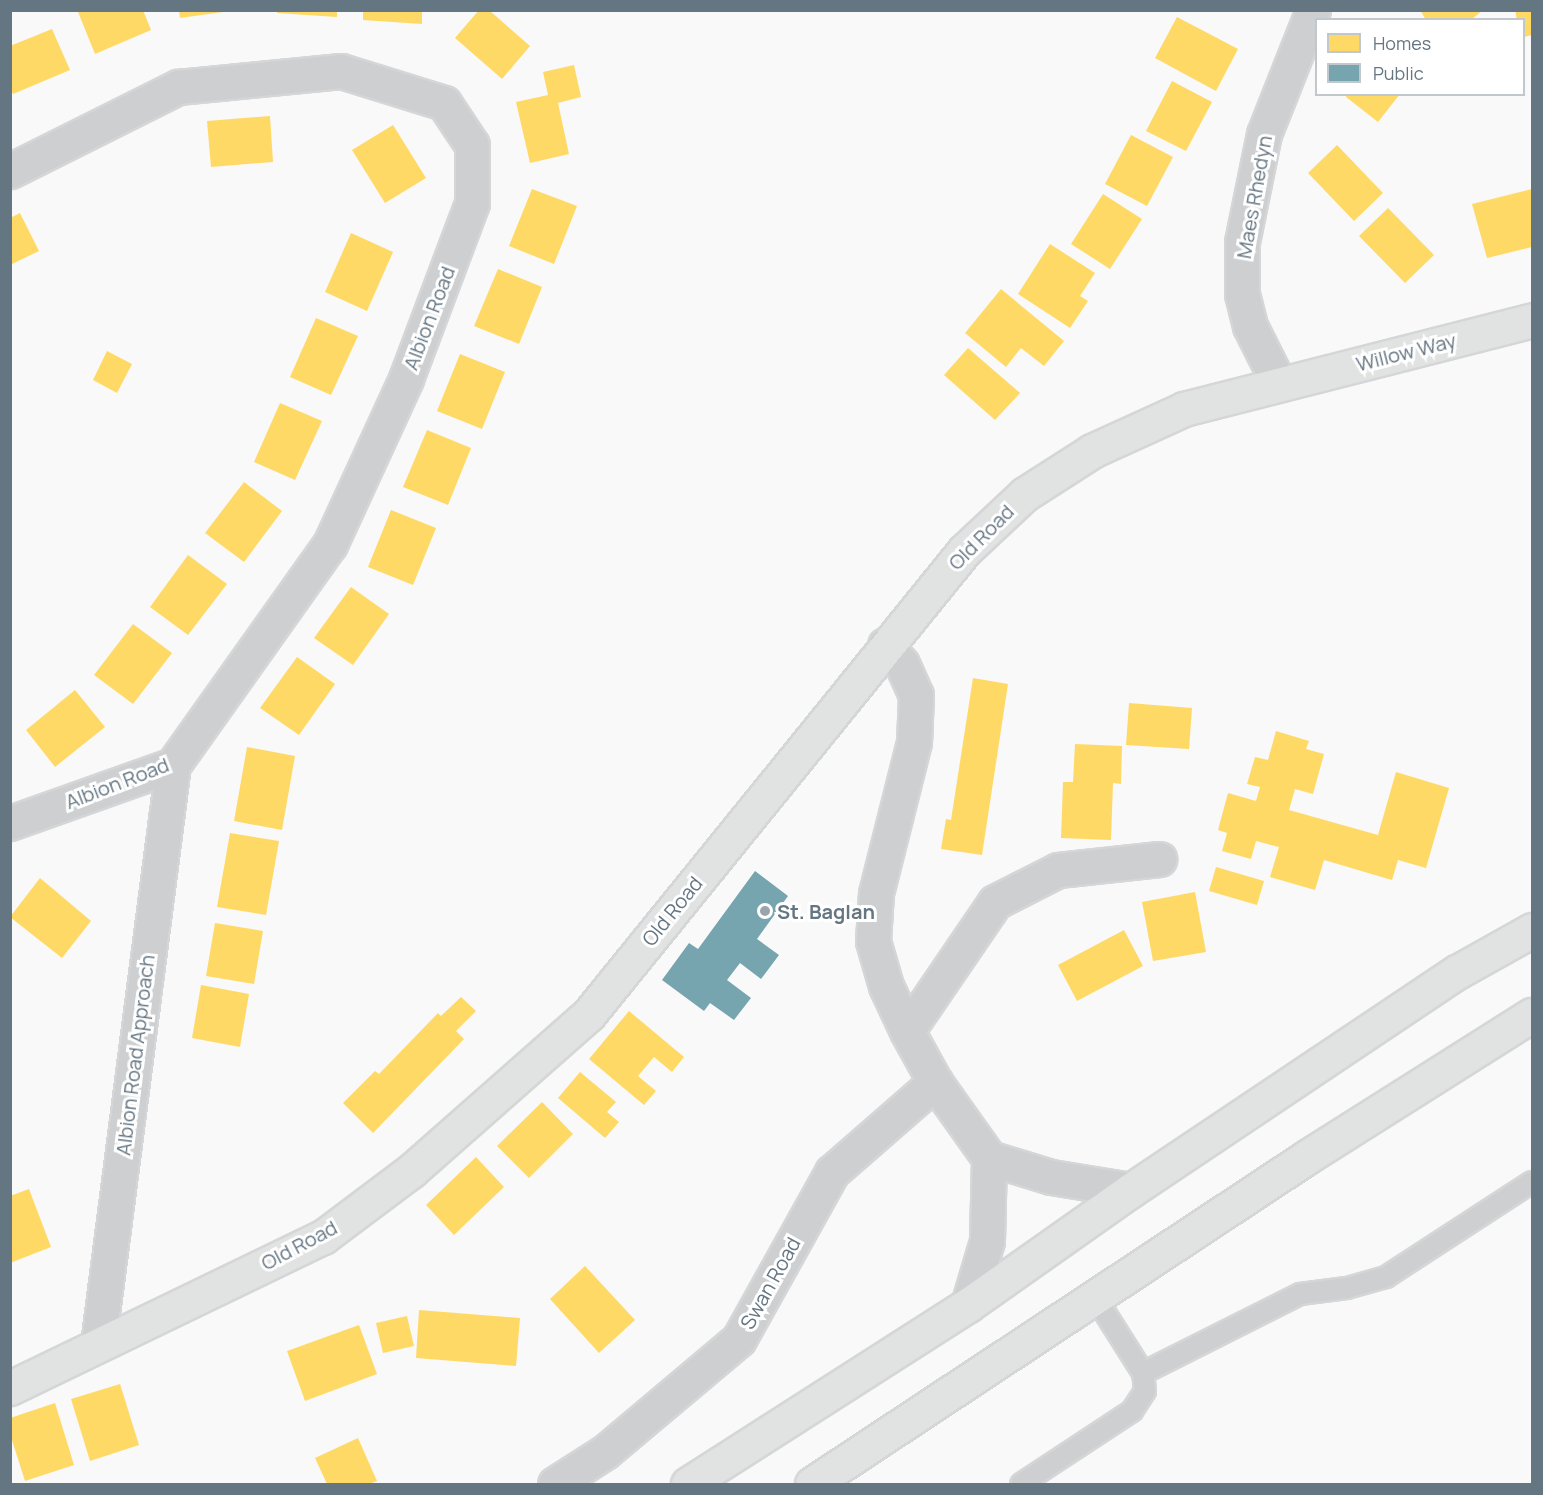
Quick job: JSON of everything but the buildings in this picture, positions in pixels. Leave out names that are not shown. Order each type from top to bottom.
[{"type":"street","name":"Maes Rhedyn","points":[[1280,384],[1250,326],[1242,294],[1242,242],[1264,134],[1313,10]]},
{"type":"street","name":"Albion Road","points":[[10,171],[178,87],[341,71],[444,103],[472,146],[472,203],[406,379],[330,544],[173,765],[10,823]]},
{"type":"street","name":"Willow Way","points":[[1280,384],[1533,320]]},
{"type":"street","name":"Old Road","points":[[10,1388],[323,1237],[411,1170],[589,1014],[885,645],[964,551],[1024,494],[1092,451],[1184,410],[1280,384]]},
{"type":"street","points":[[885,645],[902,664],[916,695],[914,742],[876,893],[873,941],[886,986],[907,1031],[935,1082],[988,1158],[987,1241],[968,1305]]},
{"type":"street","name":"Albion Road Approach","points":[[98,1344],[173,765]]},
{"type":"street","points":[[907,1031],[995,902],[1058,870],[1159,859]]},
{"type":"street","points":[[688,1485],[968,1305],[1131,1190],[1456,972],[1533,930]]},
{"type":"street","points":[[832,1479],[1095,1297],[1307,1157],[1533,1015]]},
{"type":"street","name":"Swan Road","points":[[555,1485],[605,1452],[739,1339],[832,1172],[935,1082]]},
{"type":"street","points":[[988,1158],[1052,1176],[1131,1190]]},
{"type":"lane","points":[[1143,1373],[1300,1294],[1347,1288],[1386,1277],[1533,1182]]},
{"type":"lane","points":[[1021,1485],[1132,1411],[1145,1391],[1143,1373],[1095,1297]]},
{"type":"place","name":"St. Baglan","points":[[765,911]]}]
